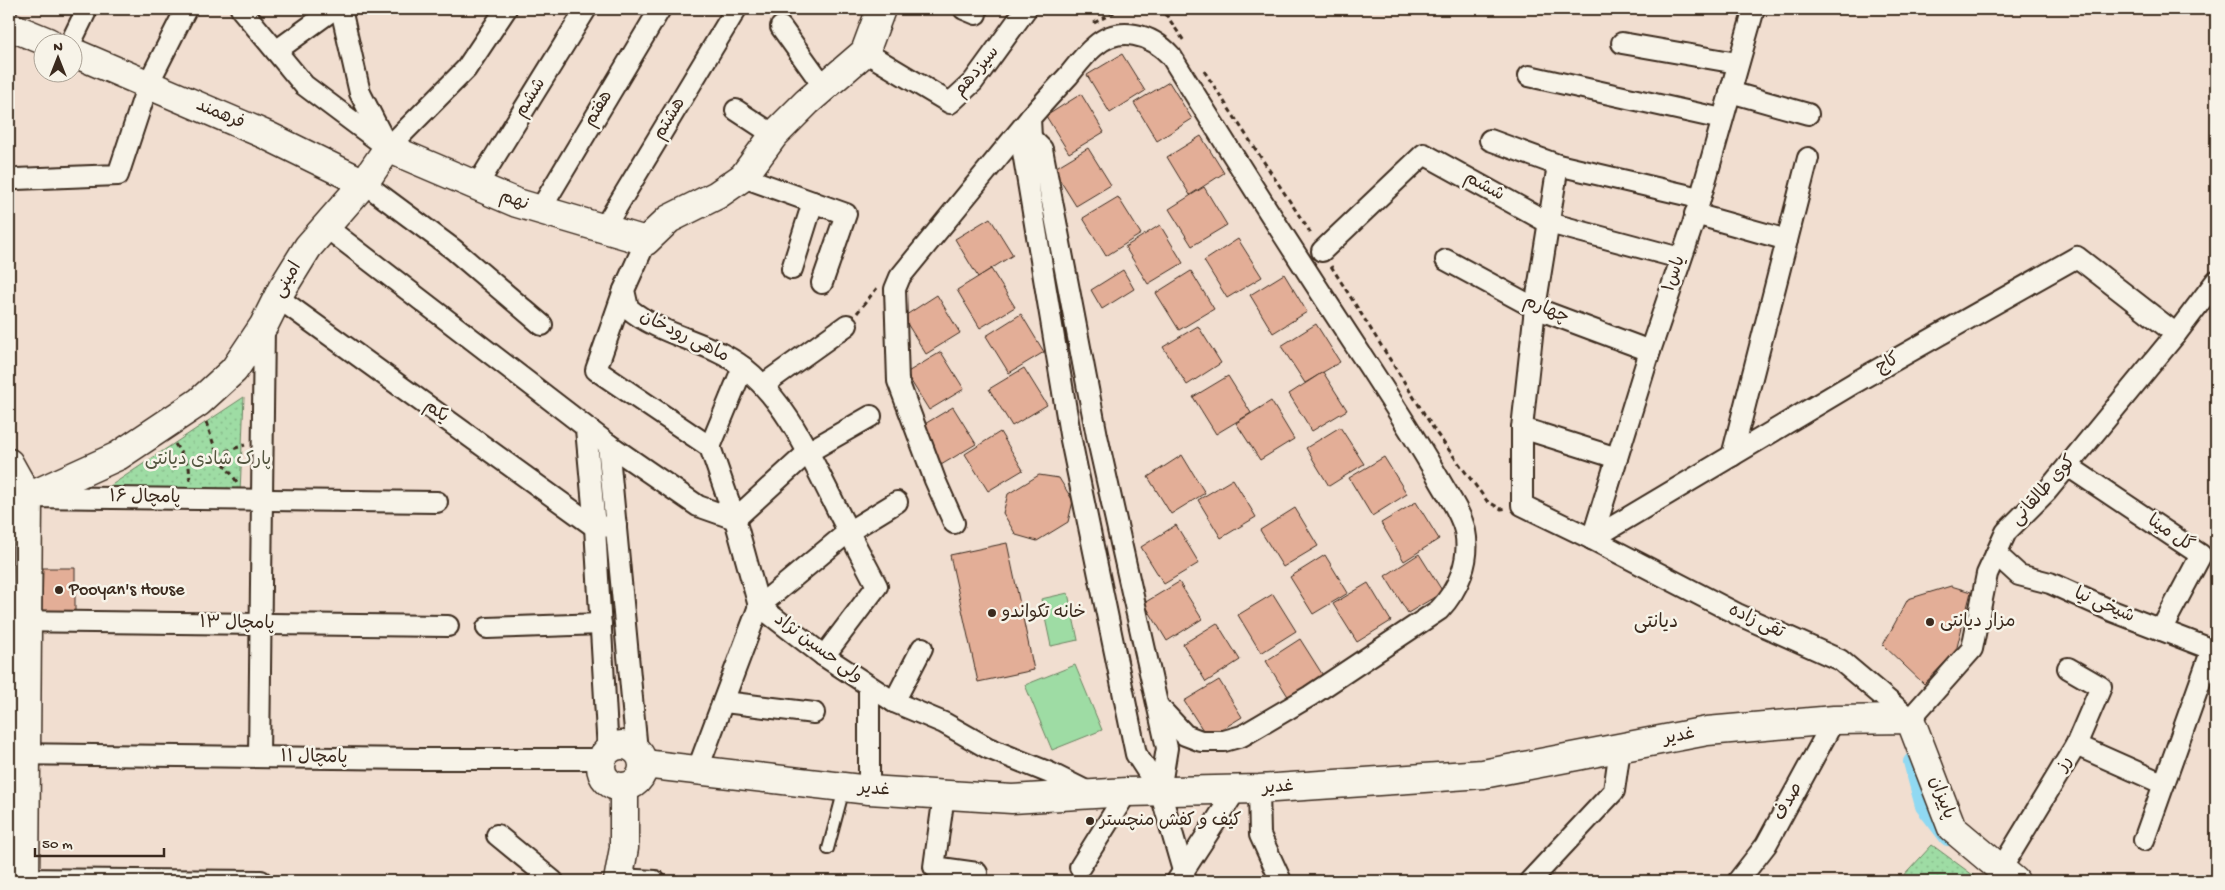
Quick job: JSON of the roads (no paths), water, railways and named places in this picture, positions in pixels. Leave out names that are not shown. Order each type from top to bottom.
[{"type":"main road","points":[[646,241],[670,219],[717,195],[743,177],[774,135],[824,87],[865,52],[881,9]]},
{"type":"main road","points":[[9,26],[32,35]]},
{"type":"main road","name":"فرهمند","points":[[82,56],[266,135],[364,183]]},
{"type":"main road","name":"امینی","points":[[18,498],[118,456],[199,402],[234,370],[264,325],[277,297],[308,247],[364,183],[388,148]]},
{"type":"main road","name":"نهم","points":[[388,148],[517,203],[646,241]]},
{"type":"main road","points":[[9,463],[18,498],[17,754],[20,880]]},
{"type":"main road","name":"غدیر","points":[[640,757],[698,771],[857,789],[1012,799],[1127,792],[1248,790],[1483,774],[1707,732],[1834,720],[1910,719]]},
{"type":"main road","name":"پاییزان","points":[[1910,719],[1952,828],[2008,875]]},
{"type":"main road","points":[[617,746],[628,746],[640,757],[643,772],[639,780],[632,785],[624,787],[614,786],[606,779],[601,769],[605,755],[617,746]]},
{"type":"main road","points":[[619,881],[624,848],[624,787]]},
{"type":"street","points":[[75,32],[87,9]]},
{"type":"street","points":[[16,179],[118,175],[148,84],[186,9]]},
{"type":"street","points":[[276,51],[334,9]]},
{"type":"street","points":[[341,9],[360,93],[388,148]]},
{"type":"street","name":"امینی","points":[[388,148],[466,69],[506,9]]},
{"type":"street","name":"ششم","points":[[476,186],[586,9]]},
{"type":"street","name":"هفتم","points":[[540,210],[660,9]]},
{"type":"street","name":"هشتم","points":[[604,228],[736,9]]},
{"type":"street","name":"سیزدهم","points":[[865,52],[950,103],[973,82],[1026,9]]},
{"type":"street","name":"یاس۱","points":[[1592,538],[1697,206],[1754,9]]},
{"type":"street","points":[[249,12],[276,51],[304,84],[388,148]]},
{"type":"street","points":[[781,27],[824,87]]},
{"type":"street","points":[[954,523],[935,480],[898,382],[895,289],[900,277],[1030,118],[1095,46],[1109,37],[1123,34],[1139,35],[1153,40],[1171,56],[1274,222],[1413,434],[1455,506],[1466,532],[1464,566],[1460,581],[1452,597],[1439,610],[1310,696],[1242,736],[1224,741],[1201,741],[1185,735],[1157,704]]},
{"type":"street","points":[[1622,43],[1737,63]]},
{"type":"street","points":[[1529,76],[1722,119]]},
{"type":"street","points":[[1730,92],[1808,114]]},
{"type":"street","points":[[736,110],[774,135]]},
{"type":"street","points":[[1030,118],[1031,138],[1023,152],[1071,440],[1136,754],[1160,791],[1182,879]]},
{"type":"street","points":[[1031,138],[1042,149],[1097,436],[1167,748],[1160,791]]},
{"type":"street","points":[[1490,140],[1558,165],[1697,206],[1787,240]]},
{"type":"street","name":"ششم","points":[[1322,251],[1424,154],[1550,223],[1680,258]]},
{"type":"street","points":[[1732,456],[1808,158]]},
{"type":"street","points":[[1558,165],[1535,308],[1522,428],[1617,458]]},
{"type":"street","points":[[743,177],[846,214],[822,283]]},
{"type":"street","points":[[364,183],[453,249],[542,325]]},
{"type":"street","points":[[792,269],[813,202]]},
{"type":"street","points":[[326,227],[586,429],[698,506],[735,519],[808,452],[871,416]]},
{"type":"street","points":[[646,241],[624,290],[596,370],[710,447],[742,367]]},
{"type":"street","name":"کاج","points":[[1592,538],[1854,383],[2077,257],[2176,334]]},
{"type":"street","name":"چهارم","points":[[1446,260],[1535,308],[1650,351]]},
{"type":"street","name":"کوی طالقانی","points":[[1910,719],[1972,648],[1987,574],[2006,532],[2047,491],[2176,334],[2210,302],[2216,280]]},
{"type":"street","name":"ماهی رودخان","points":[[624,290],[628,308],[637,315],[723,354],[763,385],[782,408],[808,452],[877,586],[824,656]]},
{"type":"street","name":"یکم","points":[[277,297],[595,527]]},
{"type":"street","points":[[259,757],[260,624],[255,500],[263,439],[264,325]]},
{"type":"street","points":[[763,385],[847,325]]},
{"type":"street","name":"تقی زاده","points":[[1522,428],[1522,505],[1592,538],[1737,614],[1840,660],[1910,719]]},
{"type":"street","points":[[586,429],[601,624],[605,755]]},
{"type":"street","points":[[1071,440],[1097,436]]},
{"type":"street","points":[[608,444],[640,757]]},
{"type":"street","name":"ولی حسین نژاد","points":[[710,447],[735,519],[759,606],[824,656],[894,702],[944,723],[988,748],[1050,773],[1092,794]]},
{"type":"street","name":"گل مینا","points":[[2068,466],[2201,555],[2162,630]]},
{"type":"street","name":"پامچال ۱۶","points":[[18,498],[437,502]]},
{"type":"street","points":[[698,771],[759,606],[848,532],[897,502]]},
{"type":"street","points":[[595,527],[616,526]]},
{"type":"street","name":"شیخی نیا","points":[[1996,554],[2019,575],[2050,583],[2214,650]]},
{"type":"street","name":"پامچال ۱۳","points":[[18,621],[448,626]]},
{"type":"street","points":[[487,628],[601,624]]},
{"type":"street","points":[[894,702],[922,648]]},
{"type":"street","points":[[2144,840],[2214,650]]},
{"type":"street","name":"رز","points":[[2008,875],[2076,745],[2101,687],[2068,668]]},
{"type":"street","points":[[857,789],[869,687]]},
{"type":"street","points":[[725,702],[814,713]]},
{"type":"street","name":"صدف","points":[[1738,881],[1766,845],[1834,720]]},
{"type":"street","points":[[2076,745],[2164,784]]},
{"type":"street","points":[[1530,881],[1614,791],[1620,748]]},
{"type":"street","name":"پامچال ۱۱","points":[[17,754],[259,757],[605,755]]},
{"type":"street","points":[[1182,879],[1248,790]]},
{"type":"street","points":[[1248,790],[1260,836],[1281,881]]},
{"type":"street","points":[[1080,866],[1127,792]]},
{"type":"street","points":[[944,795],[934,867],[977,873]]},
{"type":"street","points":[[497,835],[553,881]]},
{"type":"street","points":[[20,880],[261,881]]},
{"type":"street","points":[[619,881],[655,881]]},
{"type":"lane","points":[[828,849],[857,789]]},
{"type":"waterway","points":[[1912,762],[1924,806],[1948,837]]},
{"type":"place","name":"Pooyan's House","points":[[59,590]]},
{"type":"place","name":"خانه تکواندو","points":[[992,613]]},
{"type":"place","name":"مزار دیانتی","points":[[1930,622]]},
{"type":"place","name":"کیف و کفش منچستر","points":[[1090,821]]},
{"type":"district","name":"دیانتی","points":[[1656,623]]},
{"type":"park label","name":"پارک شادی دیانتی","points":[[208,460]]}]
